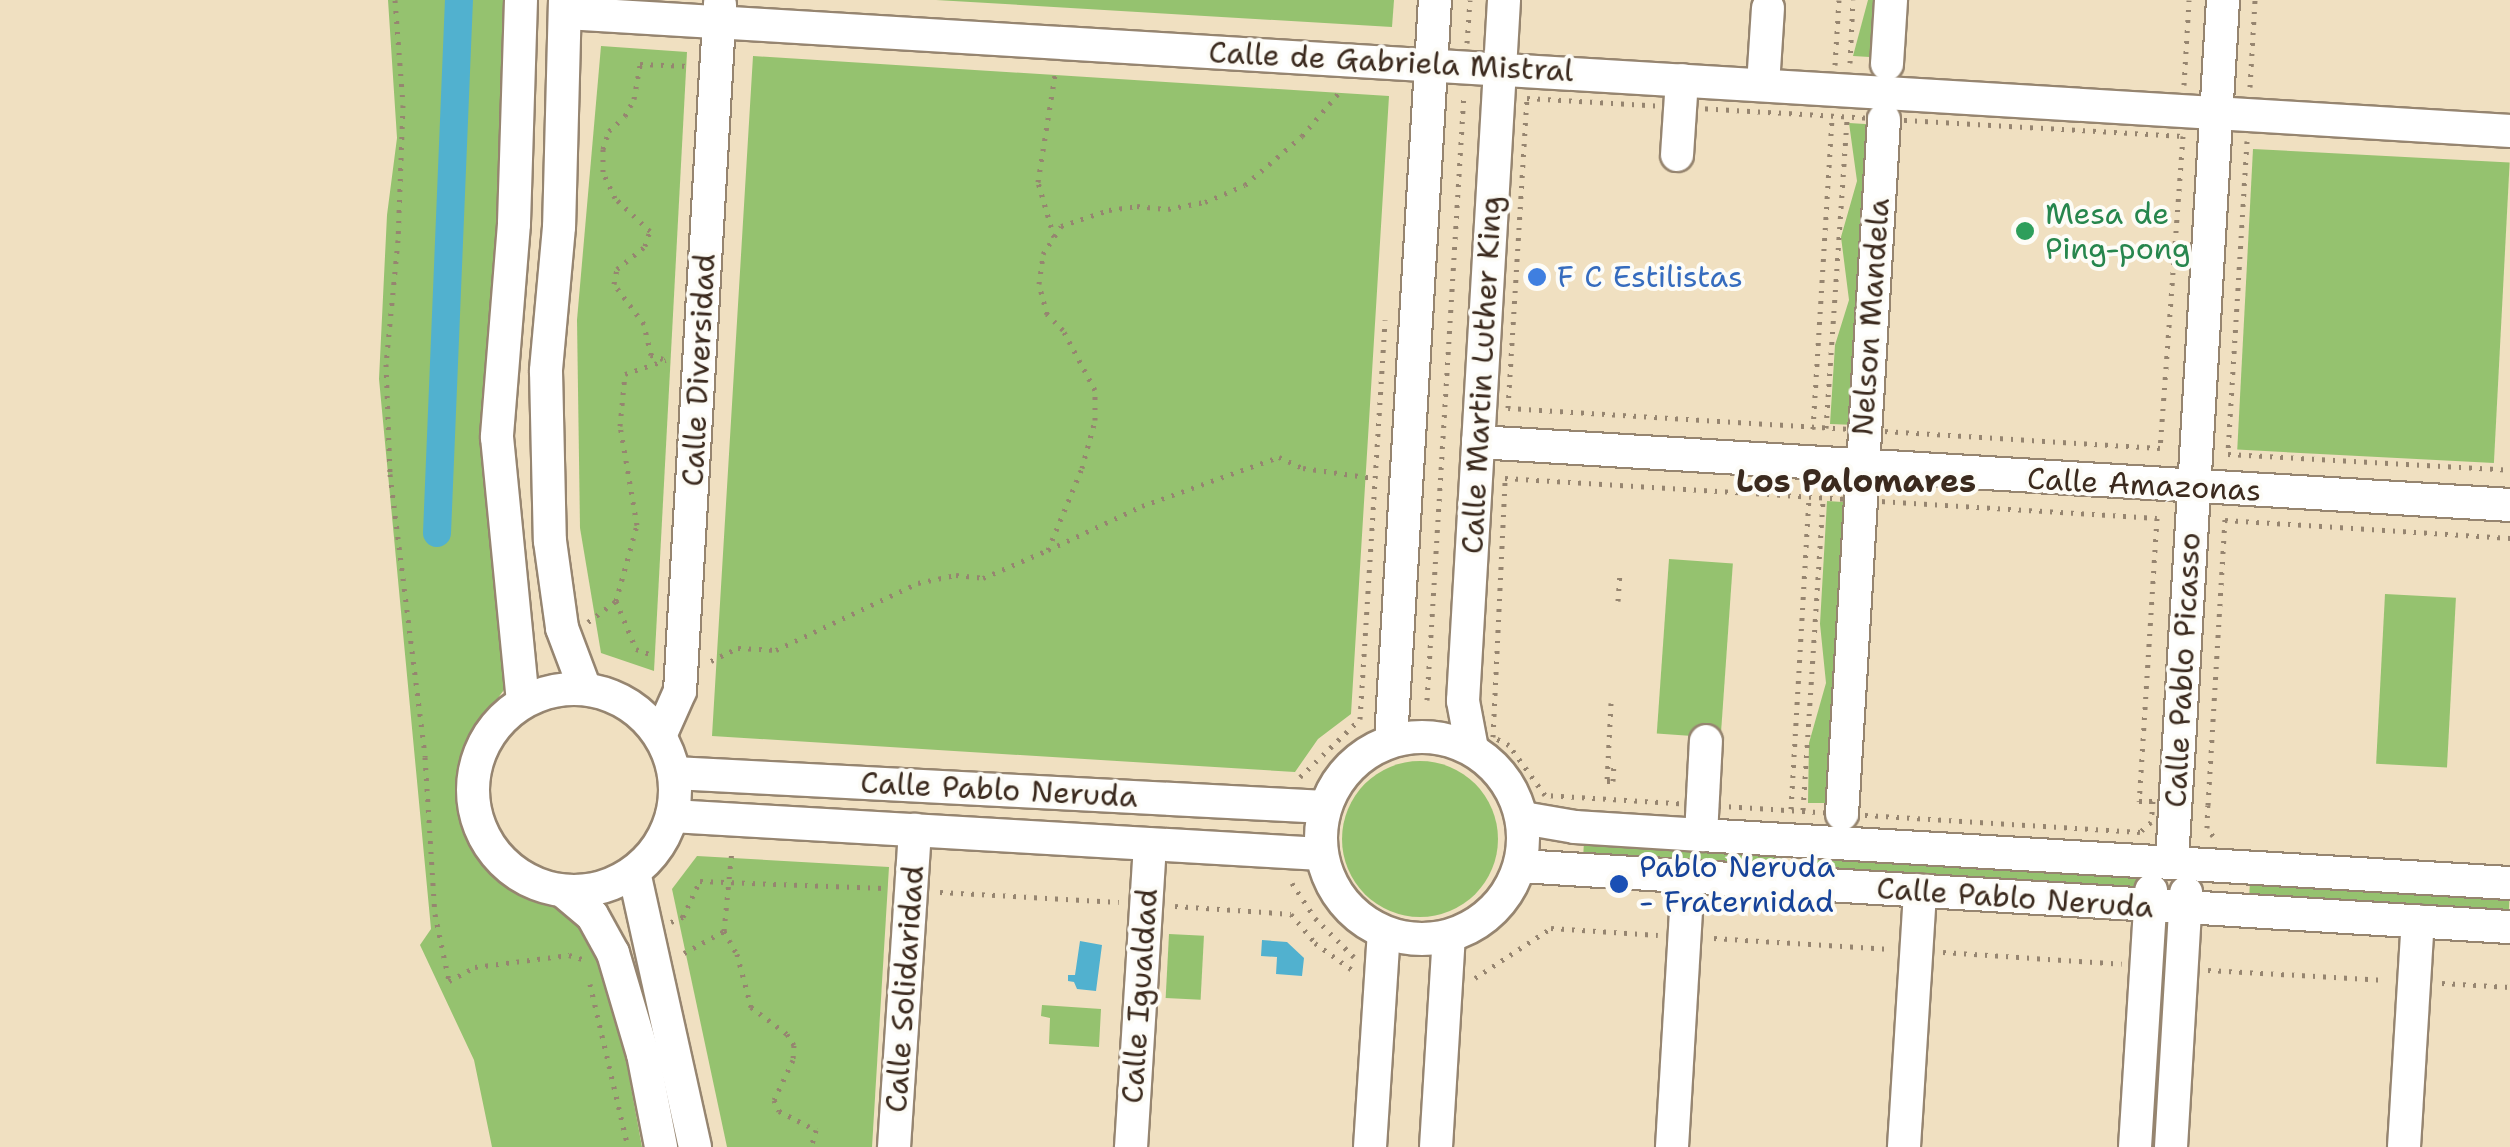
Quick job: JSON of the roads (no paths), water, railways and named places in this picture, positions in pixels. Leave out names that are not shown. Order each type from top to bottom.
[{"type":"street","points":[[521,0],[514,224],[497,438],[524,702]]},
{"type":"street","points":[[1391,740],[1378,697],[1408,462],[1436,0]]},
{"type":"street","name":"Calle Martin Luther King","points":[[1472,749],[1478,702],[1478,454],[1504,0]]},
{"type":"street","points":[[1887,64],[1891,0]]},
{"type":"street","name":"Calle Pablo Picasso","points":[[2171,1147],[2184,910],[2172,861],[2223,0]]},
{"type":"street","points":[[565,6],[559,228],[546,371],[550,541],[562,628],[585,688]]},
{"type":"street","name":"Calle de Gabriela Mistral","points":[[565,6],[720,11],[1500,68],[1681,94],[1763,85],[1838,99],[2510,131]]},
{"type":"street","points":[[1763,85],[1768,8]]},
{"type":"street","name":"Calle Diversidad","points":[[660,736],[680,692],[720,11]]},
{"type":"street","points":[[1677,155],[1681,94]]},
{"type":"street","name":"Nelson Mandela","points":[[1842,814],[1884,118]]},
{"type":"street","name":"Calle Amazonas","points":[[1478,454],[1814,475],[1862,468],[2510,505]]},
{"type":"street","points":[[585,688],[614,696],[640,712],[660,736],[674,773],[672,816],[658,847],[634,872],[600,887],[563,891],[532,882],[506,865],[486,840],[475,811],[473,779],[481,748],[498,722],[524,702],[553,690],[585,688]]},
{"type":"street","points":[[1409,734],[1432,736],[1472,749],[1506,780],[1523,818],[1520,866],[1494,910],[1473,926],[1450,936],[1416,940],[1362,923],[1342,902],[1321,854],[1325,808],[1350,766],[1391,740],[1409,734]]},
{"type":"street","points":[[1701,820],[1706,741]]},
{"type":"street","name":"Calle Pablo Neruda","points":[[674,773],[1325,808]]},
{"type":"street","name":"Calle Pablo Neruda","points":[[672,816],[1321,854]]},
{"type":"street","name":"Calle Pablo Neruda","points":[[1523,818],[1575,827],[1701,820],[2172,861],[2510,883]]},
{"type":"street","name":"Calle Solidaridad","points":[[894,1147],[915,830]]},
{"type":"street","name":"Calle Igualdad","points":[[1131,1147],[1150,844]]},
{"type":"street","name":"Calle Pablo Picasso","points":[[2136,1147],[2150,908],[2172,861]]},
{"type":"street","name":"Calle Pablo Neruda","points":[[1520,866],[2510,928]]},
{"type":"street","points":[[634,872],[695,1147]]},
{"type":"street","points":[[1672,1147],[1688,878]]},
{"type":"street","points":[[1904,1147],[1920,890]]},
{"type":"street","points":[[563,891],[592,915],[613,954],[642,1054],[661,1147]]},
{"type":"street","points":[[2404,1147],[2418,921]]},
{"type":"street","points":[[1370,1147],[1384,933]]},
{"type":"street","points":[[1436,1147],[1450,936]]},
{"type":"water","points":[[1262,940],[1287,942],[1304,958],[1302,976],[1276,974],[1277,957],[1261,956]]},
{"type":"water","points":[[1080,941],[1102,945],[1096,991],[1077,989],[1074,982],[1068,981],[1068,975],[1075,975]]},
{"type":"waterway","points":[[437,533],[459,0]]},
{"type":"place","name":"Mesa de Ping-pong","points":[[2025,231]]},
{"type":"place","name":"F C Estilistas","points":[[1537,277]]},
{"type":"place","name":"Pablo Neruda - Fraternidad","points":[[1619,884]]},
{"type":"district","name":"Los Palomares","points":[[1856,481]]}]
